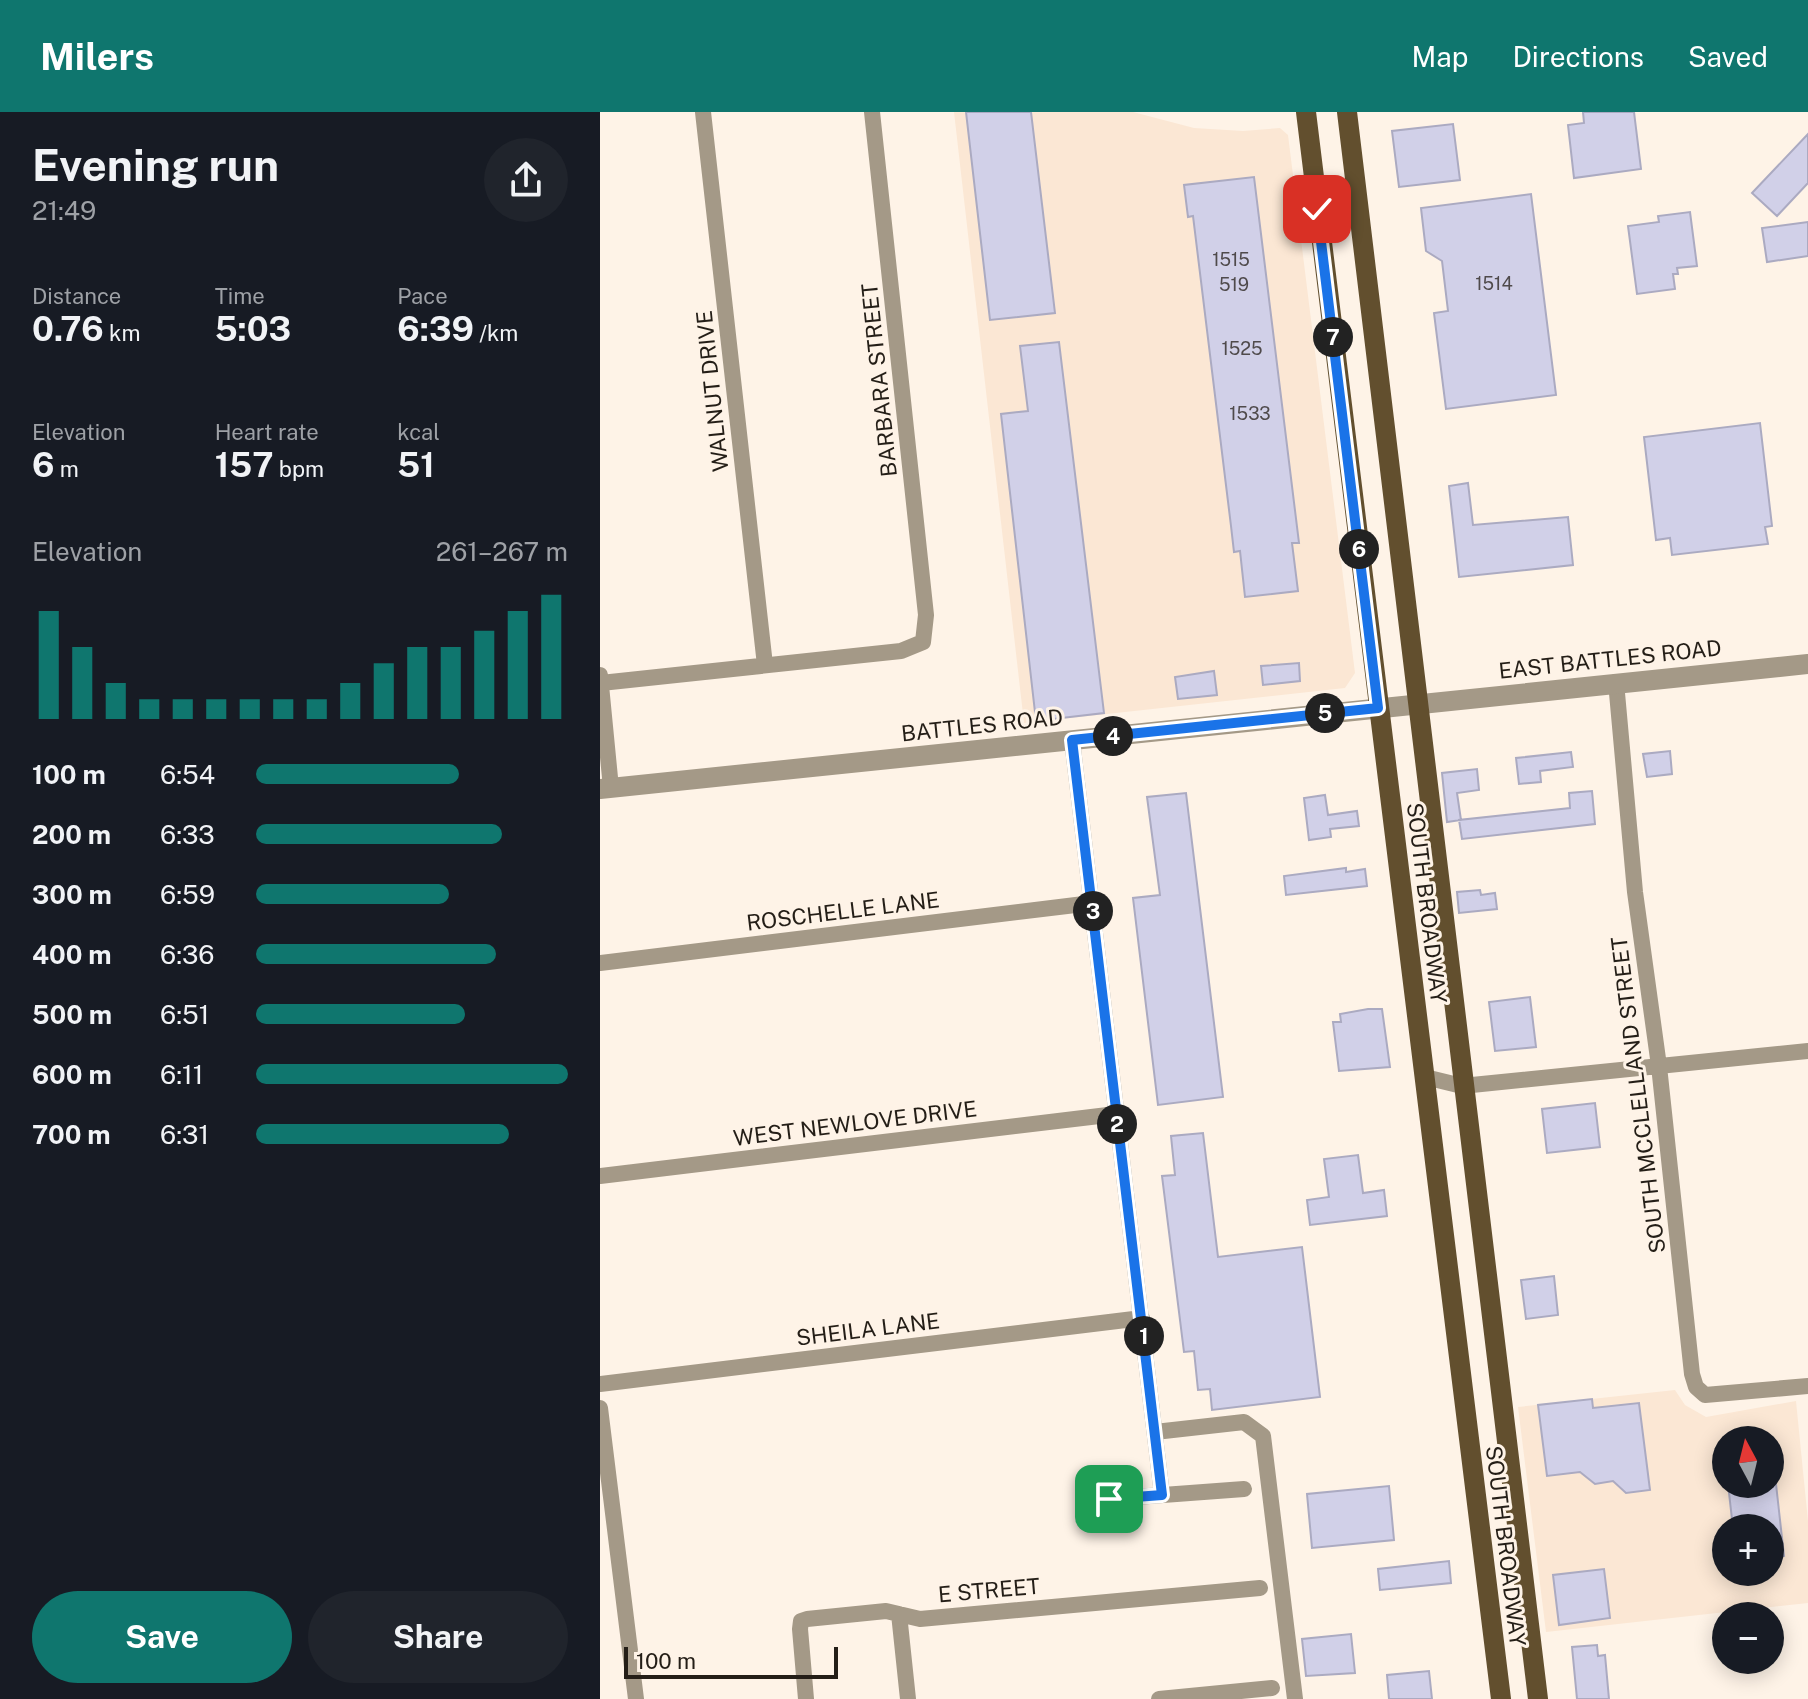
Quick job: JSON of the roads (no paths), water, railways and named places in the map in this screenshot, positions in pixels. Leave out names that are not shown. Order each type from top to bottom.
[{"type":"main road","name":"SOUTH BROADWAY","points":[[1306,112],[1501,1699]]},
{"type":"main road","name":"SOUTH BROADWAY","points":[[1347,112],[1538,1699]]},
{"type":"street","name":"WALNUT DRIVE","points":[[703,112],[765,665]]},
{"type":"street","name":"BARBARA STREET","points":[[765,665],[901,651],[923,642],[926,615],[872,112]]},
{"type":"street","name":"EAST BATTLES ROAD","points":[[1416,704],[1808,664]]},
{"type":"street","points":[[601,683],[765,665]]},
{"type":"street","points":[[600,675],[605,788]]},
{"type":"street","name":"SOUTH MCCLELLAND STREET","points":[[1616,682],[1635,892],[1659,1066],[1696,1387],[1705,1395],[1719,1396],[1808,1386]]},
{"type":"street","name":"BATTLES ROAD","points":[[605,788],[1416,704]]},
{"type":"street","points":[[1072,740],[1162,1495]]},
{"type":"street","name":"ROSCHELLE LANE","points":[[600,963],[1092,903]]},
{"type":"street","points":[[1425,1077],[1462,1086],[1808,1051]]},
{"type":"street","points":[[1428,1104],[1462,1086]]},
{"type":"street","name":"WEST NEWLOVE DRIVE","points":[[600,1176],[1116,1114]]},
{"type":"street","name":"SHEILA LANE","points":[[600,1384],[1142,1318]]},
{"type":"street","points":[[600,1408],[636,1699]]},
{"type":"street","points":[[1155,1432],[1244,1422],[1263,1436],[1295,1699]]},
{"type":"street","points":[[1092,1495],[1109,1499],[1244,1489]]},
{"type":"street","name":"E STREET","points":[[806,1699],[801,1621],[886,1611],[920,1619],[1260,1588]]},
{"type":"street","points":[[899,1614],[908,1699]]},
{"type":"street","points":[[1159,1699],[1272,1688]]}]
